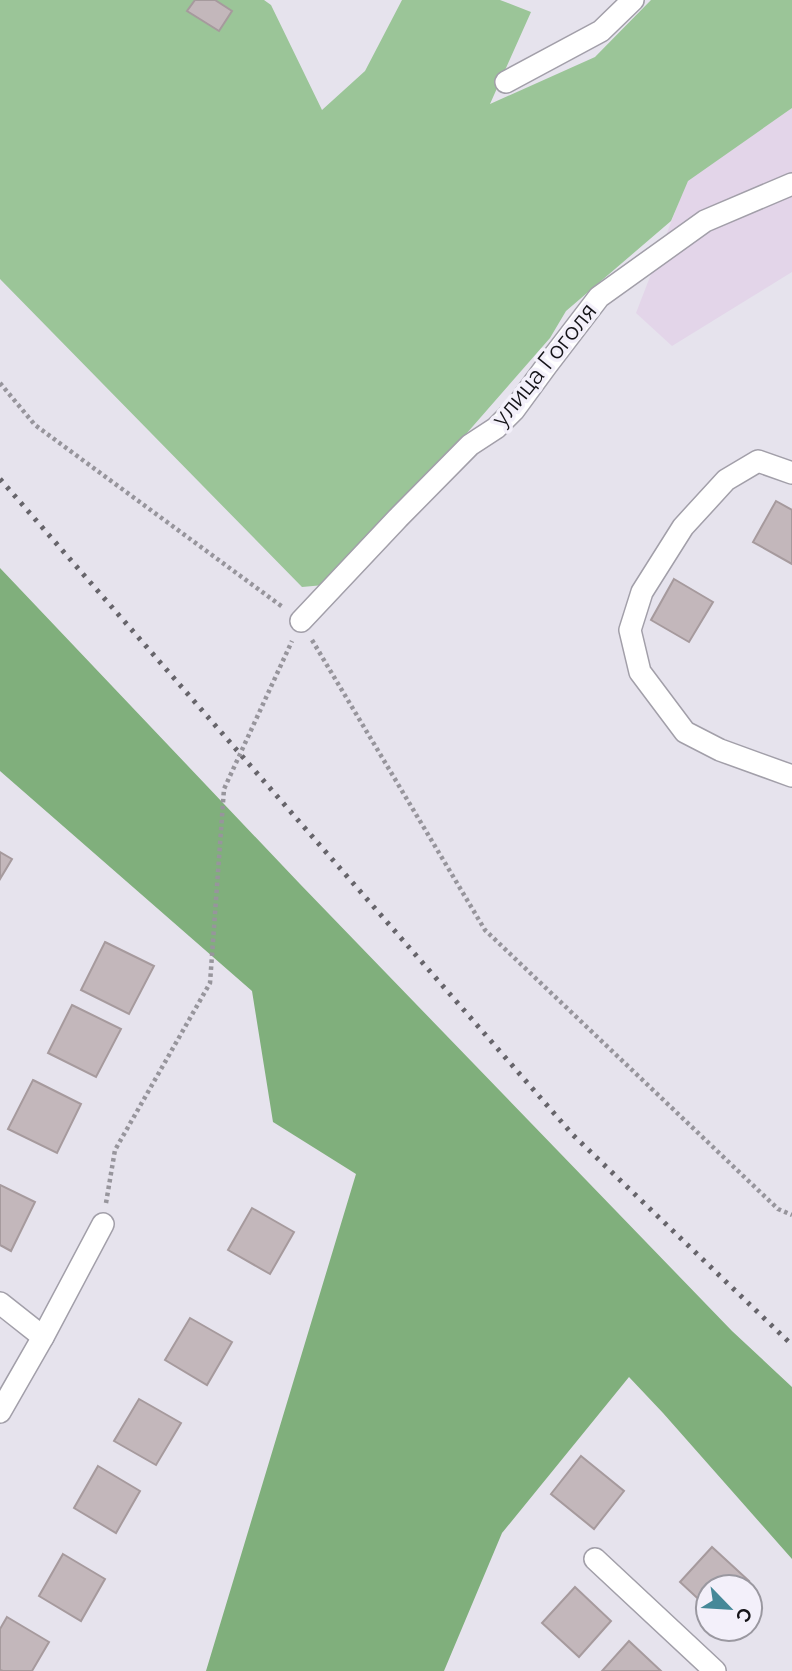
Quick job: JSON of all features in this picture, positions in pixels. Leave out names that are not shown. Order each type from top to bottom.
[{"type":"street","points":[[506,82],[601,31],[633,0]]},
{"type":"street","name":"улица Гоголя","points":[[301,621],[470,445],[496,428],[514,410],[599,297],[705,221],[792,184]]},
{"type":"street","points":[[792,472],[758,461],[726,480],[683,527],[642,592],[630,630],[640,672],[685,733],[720,750],[792,776]]},
{"type":"street","points":[[0,1412],[103,1224]]},
{"type":"street","points":[[0,1303],[43,1337]]},
{"type":"street","points":[[595,1559],[715,1671]]},
{"type":"path","points":[[0,383],[35,425],[301,621],[485,930],[778,1209],[792,1215]]},
{"type":"path","points":[[103,1224],[115,1150],[210,983],[224,789],[301,621]]},
{"type":"shaded area","points":[[792,108],[792,272],[672,346],[636,313],[687,181]]},
{"type":"green space","points":[[0,0],[264,0],[271,5],[322,110],[365,71],[402,0],[500,0],[531,12],[490,104],[595,57],[651,0],[792,0],[792,108],[688,181],[671,221],[566,311],[550,338],[335,584],[302,587],[0,279]]},
{"type":"green space","points":[[0,568],[300,884],[732,1331],[792,1387],[792,1559],[629,1377],[502,1533],[444,1671],[206,1671],[356,1174],[273,1122],[252,991],[0,771]]},
{"type":"building","points":[[195,0],[215,0],[232,11],[219,31],[187,11]]},
{"type":"building","points":[[776,501],[792,510],[792,564],[753,542]]},
{"type":"building","points":[[674,579],[713,602],[689,642],[651,620]]},
{"type":"building","points":[[0,852],[12,859],[0,879]]},
{"type":"building","points":[[105,942],[154,966],[129,1014],[81,990]]},
{"type":"building","points":[[72,1005],[121,1029],[96,1077],[48,1053]]},
{"type":"building","points":[[33,1080],[81,1104],[57,1153],[8,1129]]},
{"type":"building","points":[[0,1185],[35,1202],[11,1251],[0,1245]]},
{"type":"building","points":[[252,1208],[294,1232],[270,1274],[228,1250]]},
{"type":"building","points":[[190,1318],[232,1342],[207,1385],[165,1360]]},
{"type":"building","points":[[139,1399],[181,1423],[156,1465],[114,1441]]},
{"type":"building","points":[[581,1456],[624,1491],[594,1529],[551,1494]]},
{"type":"building","points":[[98,1466],[140,1491],[116,1533],[74,1508]]},
{"type":"building","points":[[712,1547],[740,1573],[694,1573],[694,1595],[680,1582]]},
{"type":"building","points":[[63,1554],[105,1579],[81,1621],[39,1596]]},
{"type":"building","points":[[575,1587],[611,1621],[579,1657],[542,1623]]},
{"type":"building","points":[[7,1617],[49,1642],[32,1671],[0,1670],[0,1629]]},
{"type":"building","points":[[629,1641],[661,1671],[602,1671]]},
{"type":"railway","points":[[0,479],[573,1135],[792,1345]]}]
